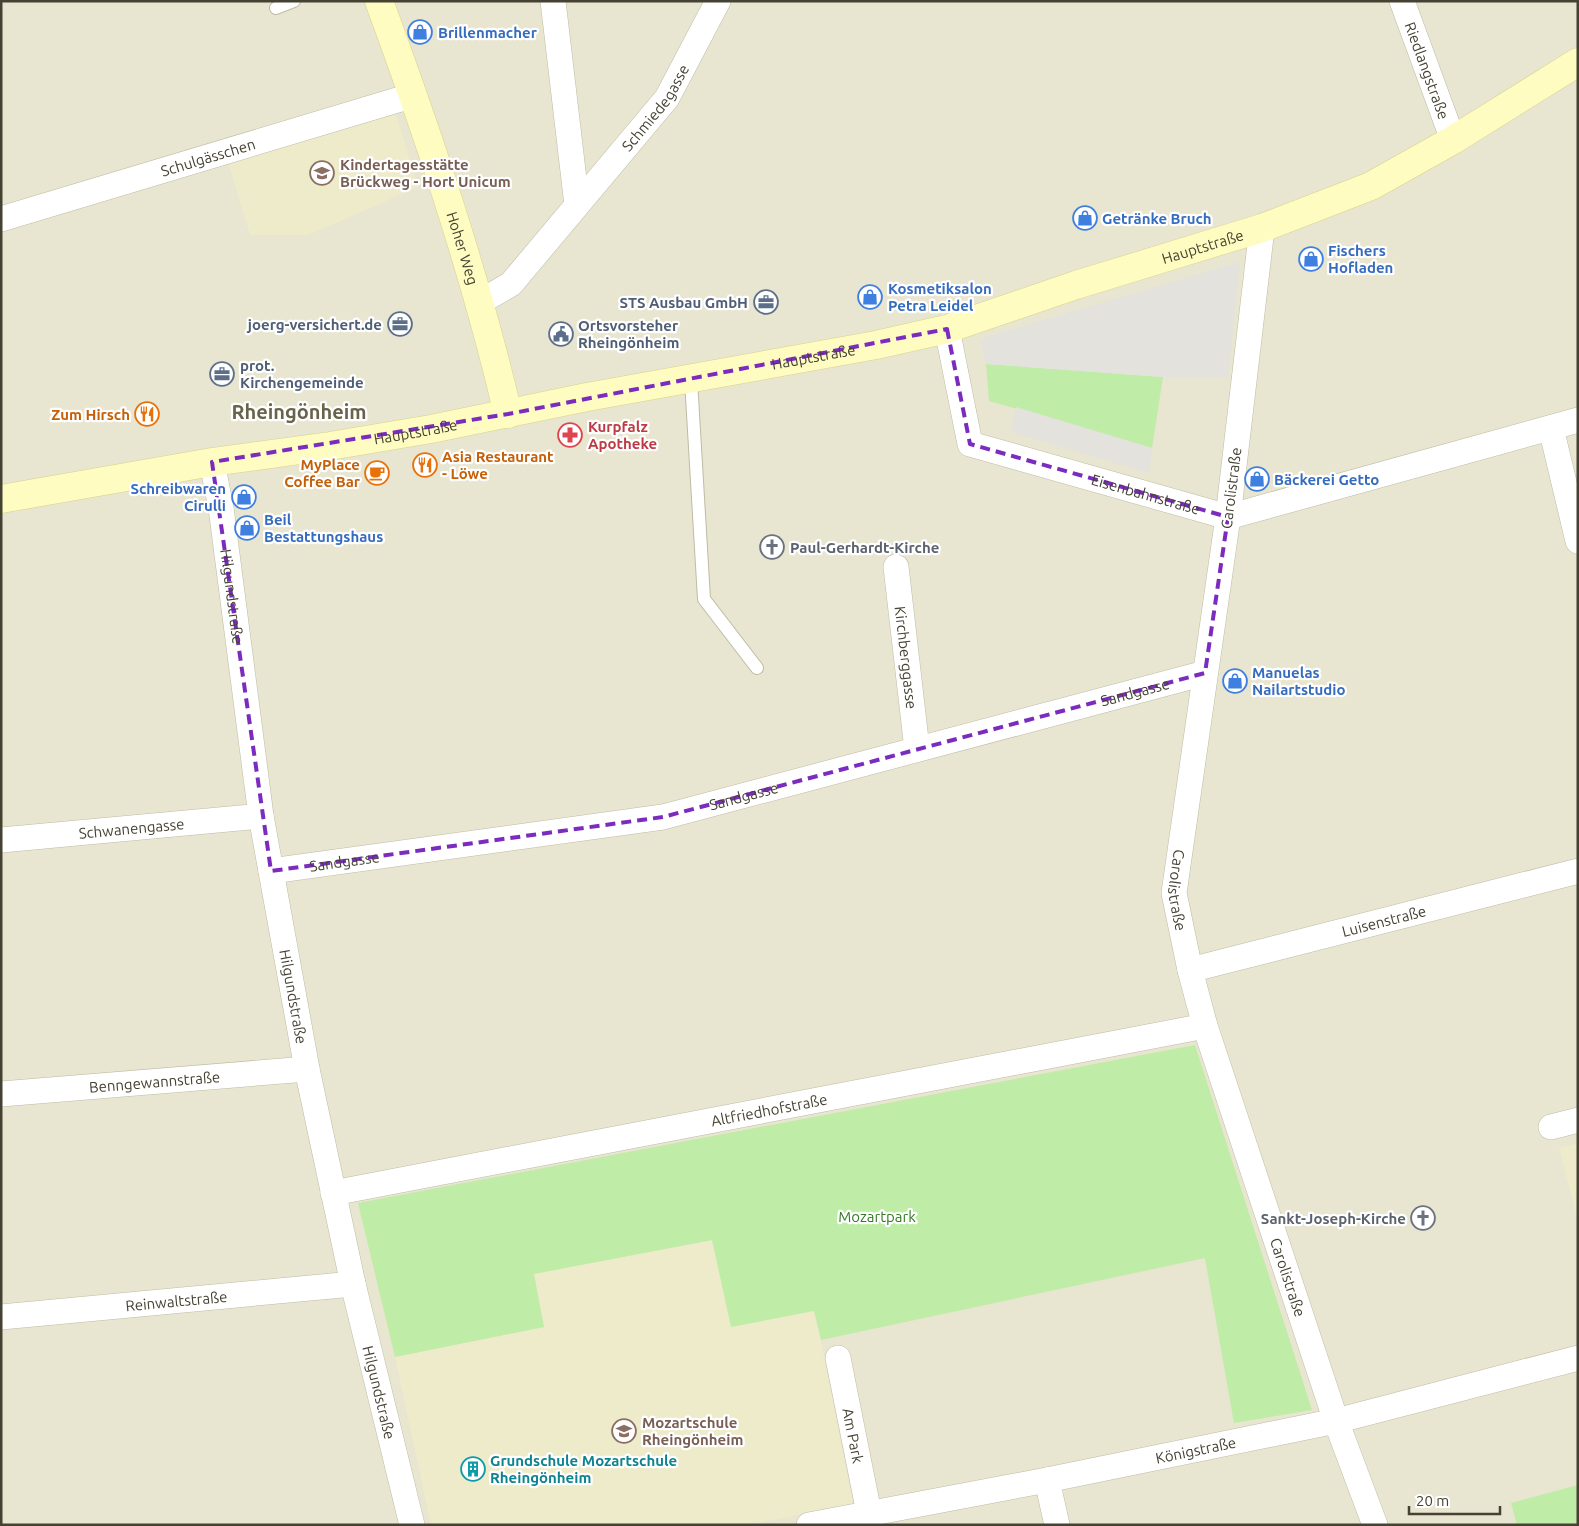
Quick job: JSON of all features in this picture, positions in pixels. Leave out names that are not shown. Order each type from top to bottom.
[{"type":"street","name":"Hoher Weg","points":[[379,1],[414,96],[480,302],[508,414]]},
{"type":"street","points":[[553,1],[576,205]]},
{"type":"street","name":"Schmiedegasse","points":[[480,302],[511,284],[668,98],[718,1]]},
{"type":"street","name":"Riedlangstraße","points":[[1402,1],[1452,140]]},
{"type":"street","name":"Hauptstraße","points":[[1,499],[212,462],[339,445],[431,429],[587,397],[691,380],[876,345],[947,329],[1076,285],[1262,228],[1371,186],[1452,140],[1578,62]]},
{"type":"street","name":"Schulgässchen","points":[[1,219],[414,96]]},
{"type":"street","name":"Carolistraße","points":[[1262,228],[1228,518],[1174,893],[1190,970],[1205,1026],[1336,1421],[1375,1525]]},
{"type":"street","name":"Eisenbahnstraße","points":[[947,329],[970,444],[1228,518]]},
{"type":"street","points":[[1228,518],[1578,420]]},
{"type":"street","points":[[1551,428],[1578,541]]},
{"type":"street","name":"Hilgundstraße","points":[[212,462],[221,508],[261,816],[307,1068],[353,1284],[412,1525]]},
{"type":"street","name":"Kirchberggasse","points":[[896,567],[917,749]]},
{"type":"street","name":"Sandgasse","points":[[271,872],[662,817],[1205,673]]},
{"type":"street","name":"Schwanengasse","points":[[1,840],[261,816]]},
{"type":"street","name":"Luisenstraße","points":[[1190,970],[1578,871]]},
{"type":"street","name":"Altfriedhofstraße","points":[[333,1193],[1205,1026]]},
{"type":"street","name":"Benngewannstraße","points":[[1,1094],[307,1068]]},
{"type":"street","points":[[1551,1127],[1578,1120]]},
{"type":"street","name":"Reinwaltstraße","points":[[1,1317],[353,1284]]},
{"type":"street","name":"Am Park","points":[[838,1358],[870,1513]]},
{"type":"street","name":"Königstraße","points":[[809,1525],[1047,1480],[1336,1421],[1578,1358]]},
{"type":"street","points":[[1047,1480],[1057,1525]]},
{"type":"lane","points":[[276,8],[294,1]]},
{"type":"lane","points":[[691,380],[704,599],[756,668]]},
{"type":"highlighted area","points":[[947,329],[970,444],[1228,517],[1205,673],[663,817],[271,871],[212,462],[508,414]]},
{"type":"shaded area","points":[[1,1],[1578,1],[1578,1525],[1,1525]]},
{"type":"shaded area","name":"Kindertagesstätte Brückweg - Hort Unicum","points":[[395,111],[418,187],[308,235],[250,235],[227,159]]},
{"type":"shaded area","points":[[1240,262],[1228,378],[1163,377],[986,364],[980,339]]},
{"type":"shaded area","points":[[1016,407],[1152,448],[1149,473],[1011,432]]},
{"type":"shaded area","points":[[1578,1143],[1578,1221],[1559,1148]]},
{"type":"shaded area","name":"Mozartschule Rheingönheim","points":[[713,1240],[815,1311],[853,1504],[747,1525],[431,1525],[395,1357],[544,1327],[533,1274]]},
{"type":"green space","points":[[986,364],[1163,377],[1152,448],[989,401]]},
{"type":"green space","name":"Mozartpark","points":[[1195,1045],[1312,1410],[1234,1423],[1205,1258],[821,1340],[814,1311],[731,1327],[712,1240],[534,1274],[544,1327],[395,1357],[358,1203]]},
{"type":"green space","points":[[1578,1485],[1578,1525],[1517,1525],[1511,1503]]},
{"type":"place","name":"Brillenmacher","points":[[420,32]]},
{"type":"place","name":"Kindertagesstätte Brückweg - Hort Unicum","points":[[322,173]]},
{"type":"place","name":"Getränke Bruch","points":[[1085,218]]},
{"type":"place","name":"Fischers Hofladen","points":[[1311,259]]},
{"type":"place","name":"Kosmetiksalon Petra Leidel","points":[[870,297]]},
{"type":"place","name":"STS Ausbau GmbH","points":[[766,302]]},
{"type":"place","name":"joerg-versichert.de","points":[[400,324]]},
{"type":"place","name":"Ortsvorsteher Rheingönheim","points":[[561,334]]},
{"type":"place","name":"prot. Kirchengemeinde","points":[[222,374]]},
{"type":"place","name":"Zum Hirsch","points":[[147,414]]},
{"type":"place","name":"Kurpfalz Apotheke","points":[[570,435]]},
{"type":"place","name":"Asia Restaurant - Löwe","points":[[425,465]]},
{"type":"place","name":"MyPlace Coffee Bar","points":[[377,473]]},
{"type":"place","name":"Bäckerei Getto","points":[[1257,479]]},
{"type":"place","name":"Schreibwaren Cirulli","points":[[244,497]]},
{"type":"place","name":"Beil Bestattungshaus","points":[[247,528]]},
{"type":"place","name":"Paul-Gerhardt-Kirche","points":[[772,547]]},
{"type":"place","name":"Manuelas Nailartstudio","points":[[1235,681]]},
{"type":"place","name":"Sankt-Joseph-Kirche","points":[[1423,1218]]},
{"type":"place","name":"Mozartschule Rheingönheim","points":[[624,1431]]},
{"type":"place","name":"Grundschule Mozartschule Rheingönheim","points":[[473,1469]]},
{"type":"district","name":"Rheingönheim","points":[[299,411]]}]
